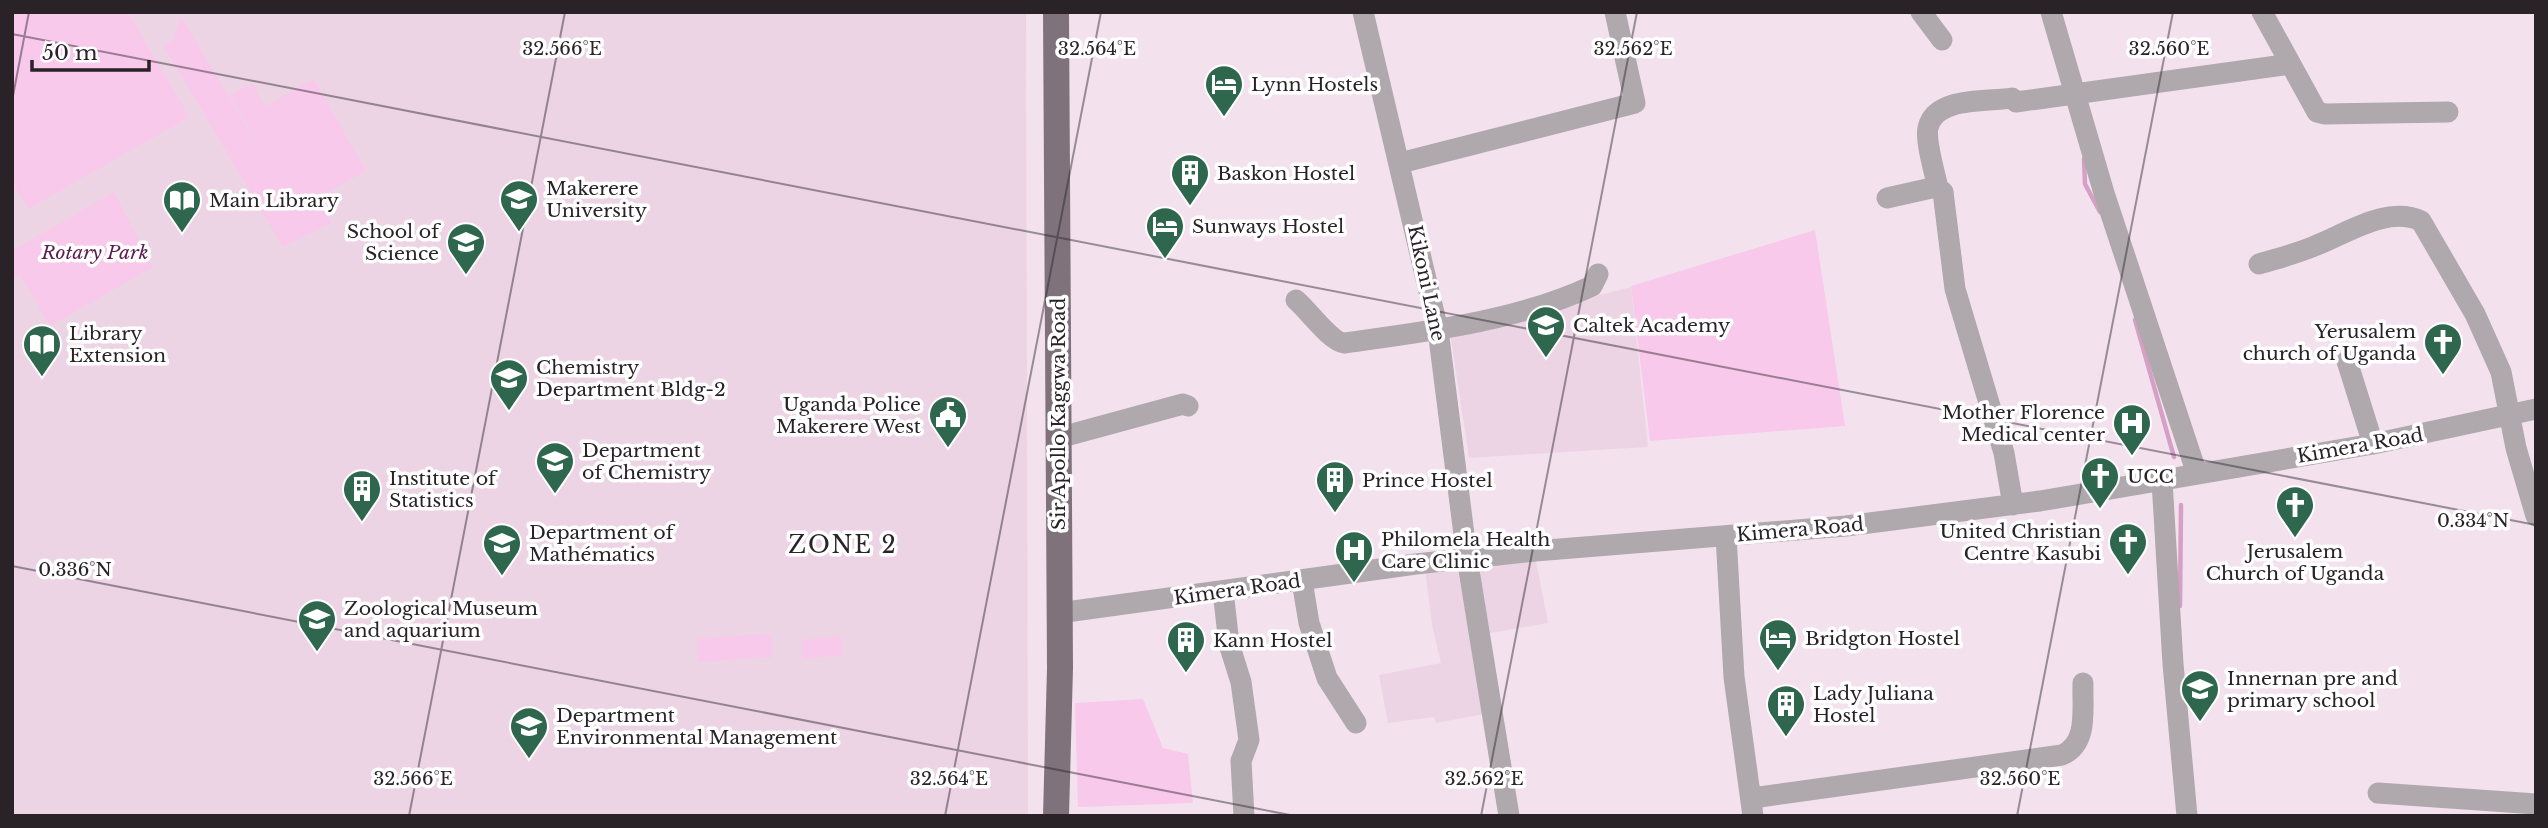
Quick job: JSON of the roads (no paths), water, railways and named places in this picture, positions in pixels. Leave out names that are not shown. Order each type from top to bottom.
[{"type":"main road","name":"Sir Apollo Kaggwa Road","points":[[1056,12],[1059,613],[1056,816]]},
{"type":"street","name":"Kikoni Lane","points":[[1363,12],[1438,330],[1467,558],[1509,816]]},
{"type":"street","points":[[1400,163],[1635,103],[1615,12]]},
{"type":"street","points":[[1922,12],[1942,40]]},
{"type":"street","points":[[2051,12],[2058,45],[2076,92],[2104,193],[2197,474]]},
{"type":"street","points":[[2262,12],[2313,107],[2325,114],[2448,112]]},
{"type":"street","points":[[2013,505],[2004,453],[1959,308],[1945,197],[1938,188],[1927,129],[1932,118],[1942,109],[1965,102],[2012,98],[2016,102],[2291,64]]},
{"type":"street","points":[[1887,198],[1938,188]]},
{"type":"street","points":[[2259,264],[2316,246],[2360,226],[2401,216],[2421,222],[2485,337],[2501,372],[2516,449],[2536,516]]},
{"type":"street","points":[[1296,300],[1338,343],[1438,330],[1527,308],[1587,289],[1592,286],[1598,274]]},
{"type":"street","points":[[2347,361],[2372,444]]},
{"type":"street","points":[[1058,438],[1183,404],[1188,406]]},
{"type":"street","name":"Kimera Road","points":[[1059,613],[1467,558],[1846,526],[2013,505],[2372,444],[2536,409]]},
{"type":"street","points":[[2162,481],[2173,664],[2187,816]]},
{"type":"street","points":[[1726,536],[1734,677],[1752,807],[2062,755],[2074,750],[2080,740],[2083,683]]},
{"type":"street","points":[[1302,580],[1309,623],[1328,678],[1356,723]]},
{"type":"street","points":[[1223,592],[1229,644],[1241,682],[1249,740],[1241,761],[1244,816]]},
{"type":"street","points":[[2378,793],[2536,804]]},
{"type":"waterway","points":[[2084,159],[2085,184],[2100,212]]},
{"type":"waterway","points":[[2135,320],[2174,457]]},
{"type":"waterway","points":[[2180,606],[2181,505]]},
{"type":"place","name":"Lynn Hostels","points":[[1224,118]]},
{"type":"place","name":"Baskon Hostel","points":[[1190,207]]},
{"type":"place","name":"Makerere University","points":[[519,233]]},
{"type":"place","name":"Main Library","points":[[182,234]]},
{"type":"place","name":"Sunways Hostel","points":[[1165,260]]},
{"type":"place","name":"School of Science","points":[[466,276]]},
{"type":"place","name":"Caltek Academy","points":[[1546,359]]},
{"type":"place","name":"Yerusalem church of Uganda","points":[[2443,376]]},
{"type":"place","name":"Library Extension","points":[[42,378]]},
{"type":"place","name":"Chemistry Department Bldg-2","points":[[509,412]]},
{"type":"place","name":"Uganda Police Makerere West","points":[[948,449]]},
{"type":"place","name":"Mother Florence Medical center","points":[[2132,457]]},
{"type":"place","name":"Department of Chemistry","points":[[555,495]]},
{"type":"place","name":"UCC","points":[[2100,510]]},
{"type":"place","name":"Prince Hostel","points":[[1335,514]]},
{"type":"place","name":"Institute of Statistics","points":[[362,523]]},
{"type":"place","name":"Jerusalem Church of Uganda","points":[[2295,539]]},
{"type":"place","name":"United Christian Centre Kasubi","points":[[2128,576]]},
{"type":"place","name":"Department of Mathématics","points":[[502,577]]},
{"type":"place","name":"Philomela Health Care Clinic","points":[[1354,584]]},
{"type":"place","name":"Zoological Museum and aquarium","points":[[317,653]]},
{"type":"place","name":"Bridgton Hostel","points":[[1778,672]]},
{"type":"place","name":"Kann Hostel","points":[[1186,674]]},
{"type":"place","name":"Innernan pre and primary school","points":[[2200,723]]},
{"type":"place","name":"Lady Juliana Hostel","points":[[1786,738]]},
{"type":"place","name":"Department Environmental Management","points":[[529,760]]},
{"type":"district","name":"ZONE 2","points":[[843,545]]},
{"type":"park label","name":"Rotary Park","points":[[95,252]]}]
